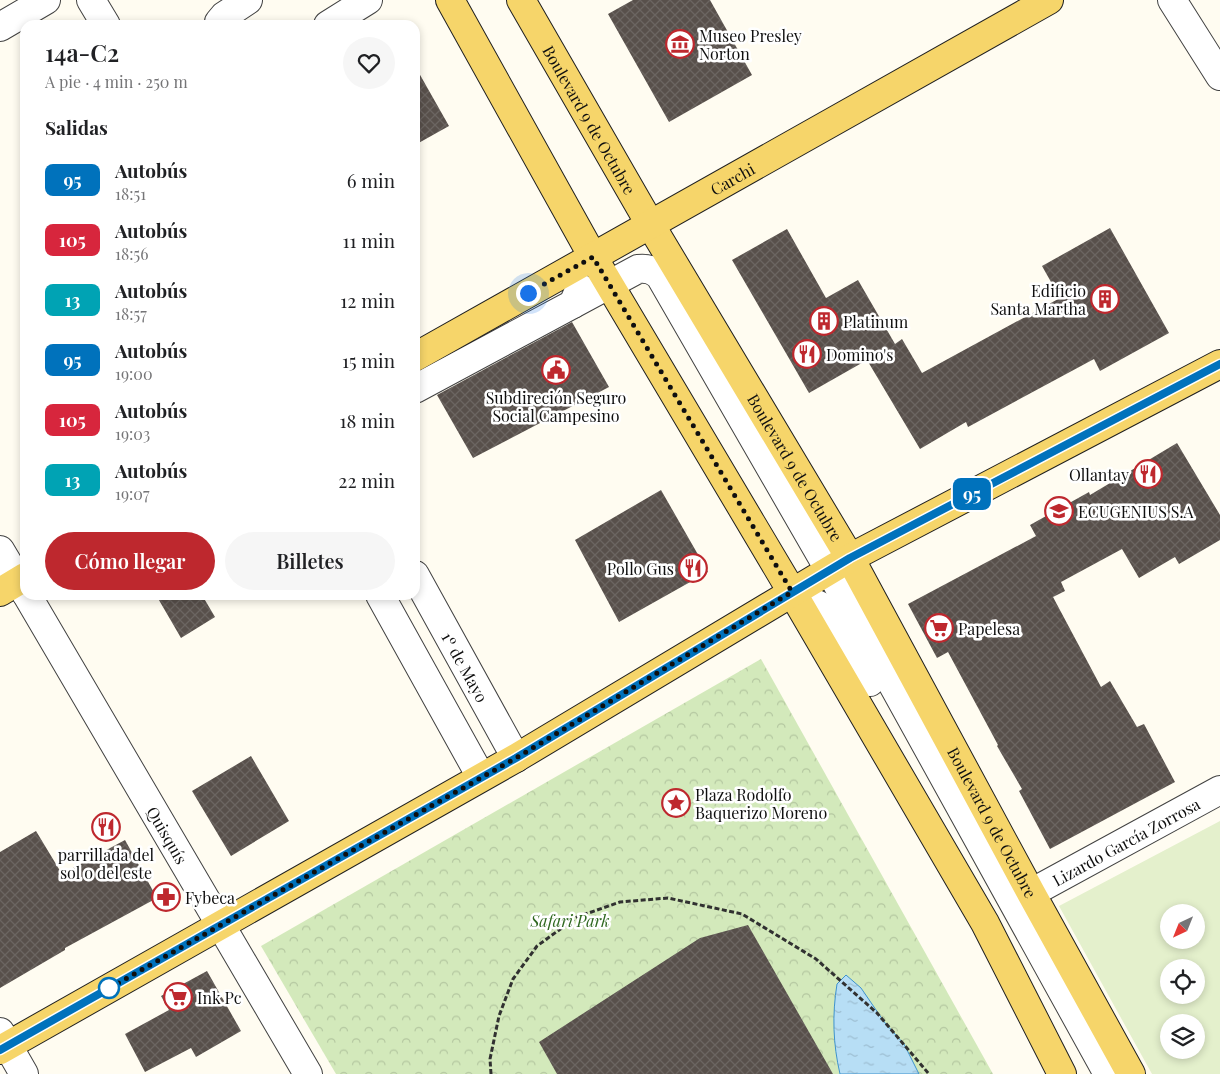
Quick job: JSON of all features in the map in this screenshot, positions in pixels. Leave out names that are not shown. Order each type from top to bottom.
[{"type":"main road","points":[[450,0],[593,257],[792,592],[985,924],[1062,1074]]},
{"type":"main road","name":"Boulevard 9 de Octubre","points":[[522,0],[840,564],[1031,893],[1131,1074]]},
{"type":"main road","name":"Carchi","points":[[420,354],[1049,0]]},
{"type":"main road","points":[[3,1042],[220,924],[516,758],[840,564],[1220,364]]},
{"type":"street","points":[[0,26],[46,0]]},
{"type":"street","points":[[83,0],[86,20]]},
{"type":"street","points":[[92,0],[103,20]]},
{"type":"street","points":[[221,20],[248,0]]},
{"type":"street","points":[[336,20],[368,0]]},
{"type":"street","points":[[1172,0],[1220,76]]},
{"type":"street","points":[[573,304],[593,257]]},
{"type":"street","name":"Boulevard 9 de Octubre","points":[[420,386],[638,269],[647,268],[655,271],[660,276],[840,564],[1108,1074]]},
{"type":"street","name":"Quisquís","points":[[0,550],[19,588]]},
{"type":"street","name":"1º de Mayo","points":[[420,584],[516,758]]},
{"type":"street","name":"Boulevard 9 de Octubre","points":[[792,592],[829,610],[1019,940],[1089,1074]]},
{"type":"street","name":"Quisquís","points":[[26,600],[308,1074]]},
{"type":"street","points":[[383,600],[481,777]]},
{"type":"street","name":"Lizardo García Zorrosa","points":[[1031,893],[1220,790]]},
{"type":"street","points":[[3,1042],[24,1074]]},
{"type":"path","points":[[491,1074],[490,1059],[499,1016],[513,978],[537,946],[577,917],[620,902],[668,898],[742,914],[816,958],[877,1013],[929,1074]]},
{"type":"green space","name":"Plaza Rodolfo Baquerizo Moreno","points":[[761,659],[993,1074],[336,1074],[261,946]]},
{"type":"green space","points":[[1220,821],[1220,1074],[1152,1074],[1059,906]]},
{"type":"water","points":[[846,975],[861,988],[885,1023],[904,1044],[919,1074],[840,1074],[835,1041],[834,1007],[837,984]]},
{"type":"building","name":"Museo Presley Norton","points":[[633,0],[710,0],[752,75],[669,122],[608,14]]},
{"type":"building","points":[[420,75],[449,126],[420,142]]},
{"type":"building","points":[[1110,228],[1169,333],[1100,371],[1094,359],[968,427],[966,422],[920,449],[867,360],[809,393],[732,260],[787,229],[826,298],[858,280],[895,344],[902,339],[922,373],[1060,298],[1042,266]]},
{"type":"building","points":[[572,322],[609,387],[473,458],[437,395]]},
{"type":"building","points":[[1177,443],[1220,515],[1220,540],[1179,564],[1175,557],[1139,578],[1122,549],[1061,582],[1065,591],[1053,597],[1101,687],[1110,681],[1137,727],[1144,724],[1175,782],[1050,849],[1019,791],[1022,789],[997,746],[948,652],[937,658],[908,604],[1036,536],[1030,525],[1089,492],[1090,495]]},
{"type":"building","points":[[661,490],[708,572],[619,622],[575,540]]},
{"type":"building","points":[[159,600],[205,600],[215,617],[181,638]]},
{"type":"building","points":[[251,756],[289,821],[231,856],[192,791]]},
{"type":"building","points":[[36,831],[62,874],[125,840],[157,898],[65,948],[65,950],[0,988],[0,852]]},
{"type":"building","points":[[748,925],[833,1074],[557,1074],[539,1042],[700,938]]},
{"type":"building","points":[[207,971],[241,1031],[196,1057],[191,1048],[145,1072],[125,1034],[169,1010],[161,996]]},
{"type":"bus line","name":"95","points":[[0,1050],[516,758],[850,558],[1220,364]]},
{"type":"place","name":"Museo Presley Norton","points":[[680,44]]},
{"type":"place","name":"Edificio Santa Martha","points":[[1105,299]]},
{"type":"place","name":"Platinum","points":[[824,321]]},
{"type":"place","name":"Domino's","points":[[807,354]]},
{"type":"place","name":"Subdireción Seguro Social Campesino","points":[[556,370]]},
{"type":"place","name":"Ollantay","points":[[1148,474]]},
{"type":"place","name":"ECUGENIUS S.A","points":[[1059,511]]},
{"type":"place","name":"Pollo Gus","points":[[693,568]]},
{"type":"place","name":"Papelesa","points":[[939,628]]},
{"type":"place","name":"Plaza Rodolfo Baquerizo Moreno","points":[[676,803]]},
{"type":"place","name":"parrillada del sol o del este","points":[[106,827]]},
{"type":"place","name":"Fybeca","points":[[166,897]]},
{"type":"place","name":"Ink Pc","points":[[178,997]]},
{"type":"route","points":[[109,988],[106,990],[516,758],[792,592],[593,257],[528,293]]},
{"type":"park label","name":"Safari Park","points":[[570,920]]}]
